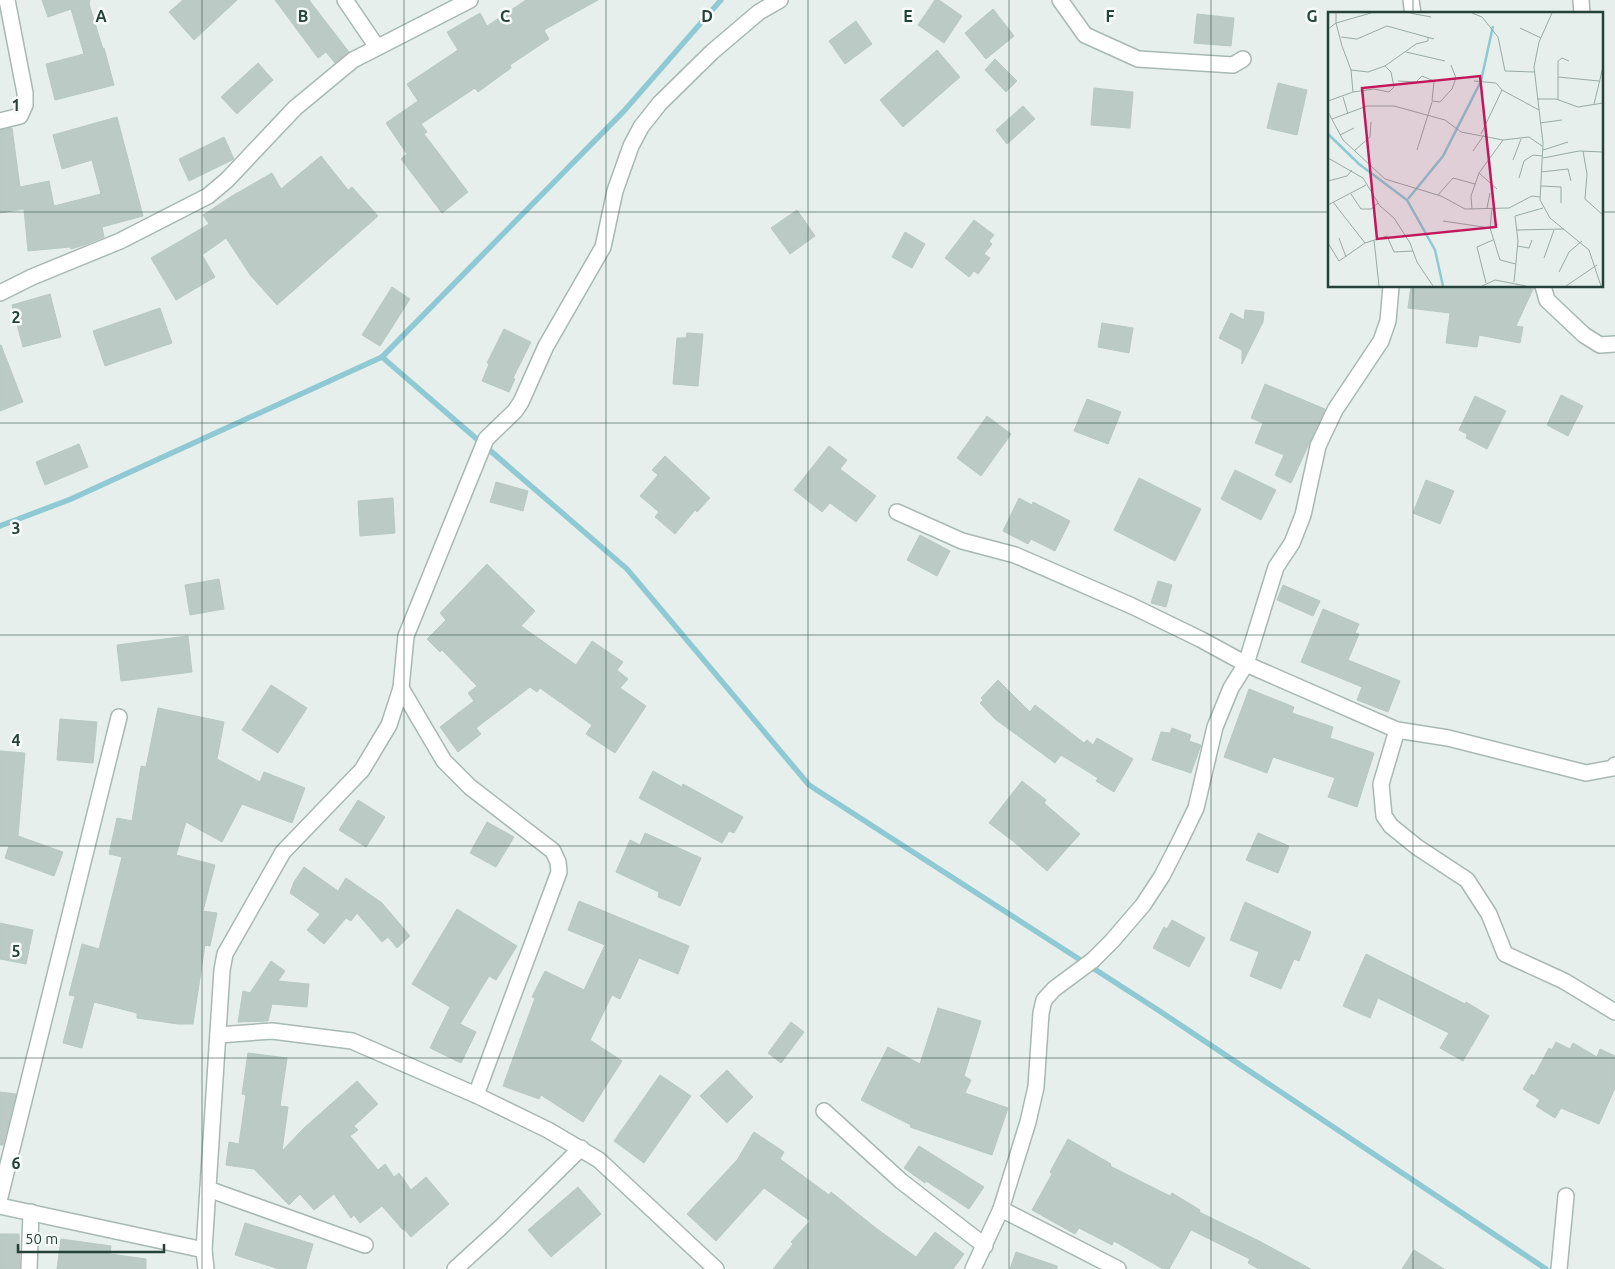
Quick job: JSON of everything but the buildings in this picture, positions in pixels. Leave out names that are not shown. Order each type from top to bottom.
[{"type":"street","points":[[0,121],[20,116],[25,105],[25,92],[7,0]]},
{"type":"street","points":[[345,0],[377,47]]},
{"type":"street","points":[[0,293],[32,276],[120,241],[208,196],[227,180],[295,108],[353,60],[470,0]]},
{"type":"street","points":[[206,1269],[204,1250],[222,970],[225,954],[283,852],[362,770],[390,725],[401,688],[406,636],[486,439],[515,411],[521,402],[546,346],[603,247],[615,191],[631,146],[641,128],[660,103],[712,52],[759,12],[780,0]]},
{"type":"street","points":[[1060,0],[1085,35],[1138,59],[1233,65],[1243,59]]},
{"type":"street","points":[[973,1269],[1002,1209],[1028,1122],[1036,1087],[1041,1014],[1044,1000],[1054,989],[1092,960],[1112,941],[1143,905],[1162,876],[1196,808],[1215,727],[1231,688],[1246,664],[1276,567],[1292,543],[1304,515],[1318,446],[1335,410],[1381,341],[1388,321],[1391,288]]},
{"type":"street","points":[[1544,288],[1547,300],[1584,334],[1600,345],[1610,346],[1615,344]]},
{"type":"street","points":[[897,512],[962,541],[1015,555],[1132,606],[1246,664],[1397,730],[1448,738],[1586,773],[1613,768],[1615,765]]},
{"type":"street","points":[[401,688],[444,761],[470,787],[553,851],[558,862],[559,872],[476,1095]]},
{"type":"street","points":[[0,1197],[119,717]]},
{"type":"street","points":[[1397,730],[1381,784],[1384,816],[1391,826],[1417,847],[1467,880],[1489,914],[1505,954],[1564,981],[1615,1012]]},
{"type":"street","points":[[218,1035],[272,1031],[352,1041],[476,1095],[582,1148],[599,1160],[716,1269]]},
{"type":"street","points":[[824,1111],[901,1181],[984,1246]]},
{"type":"street","points":[[455,1269],[582,1148]]},
{"type":"street","points":[[208,1189],[365,1245]]},
{"type":"street","points":[[1558,1269],[1566,1196]]},
{"type":"street","points":[[0,1206],[204,1250]]},
{"type":"street","points":[[1002,1209],[1118,1269]]},
{"type":"street","points":[[29,1269],[31,1212]]},
{"type":"waterway","points":[[0,526],[71,499],[382,357],[624,111],[721,0]]},
{"type":"waterway","points":[[382,357],[627,569],[809,785],[1158,1010],[1546,1269]]}]
